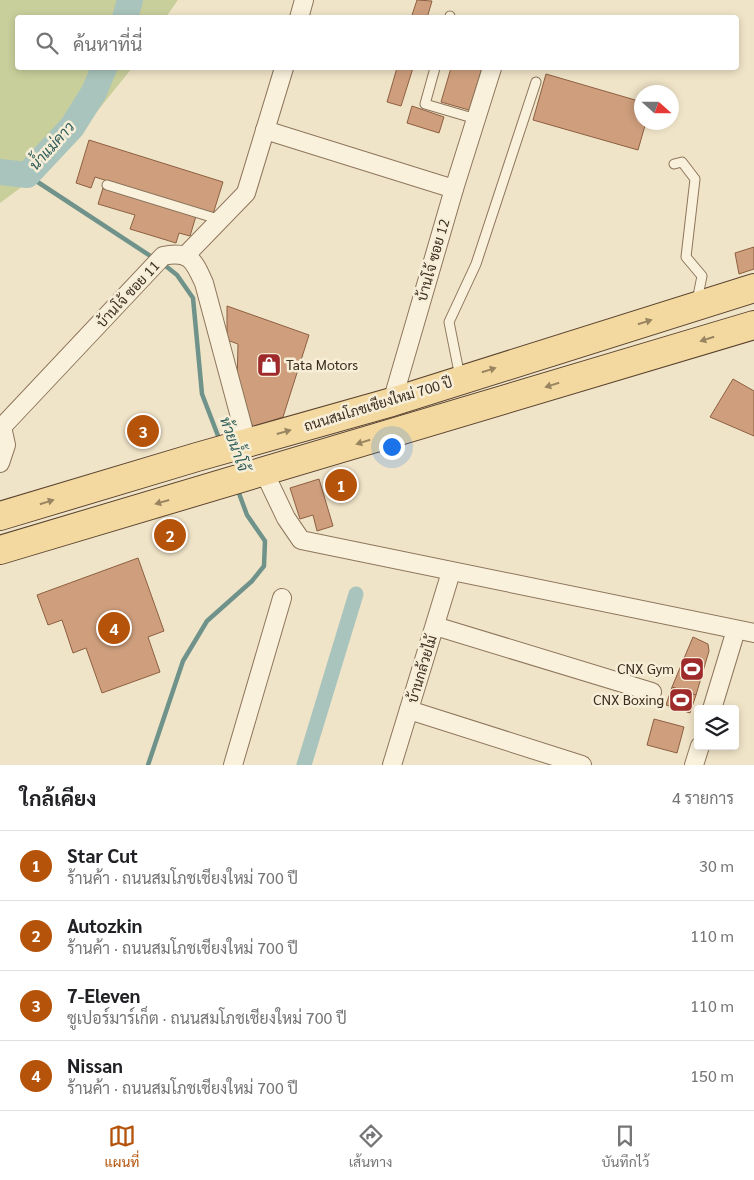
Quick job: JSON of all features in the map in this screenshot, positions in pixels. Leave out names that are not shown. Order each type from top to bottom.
[{"type":"main road","name":"ถนนสมโภชเชียงใหม่ 700 ปี","points":[[0,516],[197,456],[392,402],[754,288]]},
{"type":"main road","points":[[0,550],[754,325]]},
{"type":"street","points":[[301,15],[304,0]]},
{"type":"street","points":[[242,444],[204,283],[195,264],[185,256],[246,193],[283,70]]},
{"type":"street","name":"บ้านโจ้ ซอย 12","points":[[392,402],[454,189],[491,70]]},
{"type":"street","points":[[265,130],[454,189]]},
{"type":"street","name":"บ้านโจ้ ซอย 11","points":[[1,427],[157,262],[176,253],[185,256]]},
{"type":"street","points":[[0,463],[6,444],[1,427]]},
{"type":"street","points":[[254,475],[300,540],[754,633]]},
{"type":"street","name":"บ้านกล้วยไม้","points":[[392,765],[451,572]]},
{"type":"street","points":[[233,765],[282,598]]},
{"type":"street","points":[[435,626],[652,692]]},
{"type":"street","points":[[713,705],[736,630]]},
{"type":"street","points":[[409,710],[582,765]]},
{"type":"street","points":[[694,765],[699,750]]},
{"type":"lane","points":[[434,70],[425,104],[476,119]]},
{"type":"lane","points":[[461,379],[449,322],[476,264],[536,82]]},
{"type":"lane","points":[[674,164],[682,162],[694,178],[686,257],[702,276],[696,306]]},
{"type":"lane","points":[[107,185],[221,220]]},
{"type":"green space","points":[[0,0],[178,0],[167,15],[15,15],[15,70],[130,70],[58,160],[0,203]]},
{"type":"building","points":[[417,0],[432,1],[428,15],[412,15]]},
{"type":"building","points":[[396,70],[412,70],[401,106],[387,102]]},
{"type":"building","points":[[450,70],[481,70],[469,110],[441,102]]},
{"type":"building","points":[[546,74],[634,100],[634,130],[644,130],[638,150],[533,120]]},
{"type":"building","points":[[412,106],[444,117],[439,133],[407,123]]},
{"type":"building","points":[[89,140],[223,182],[213,214],[95,177],[91,188],[76,183]]},
{"type":"building","points":[[103,188],[196,216],[190,236],[179,233],[176,243],[130,229],[135,215],[98,204]]},
{"type":"building","points":[[754,247],[754,269],[739,274],[735,253]]},
{"type":"building","name":"Tata Motors","points":[[227,306],[309,335],[283,417],[253,427],[237,387],[238,344],[227,340]]},
{"type":"building","points":[[733,379],[754,391],[754,436],[710,417]]},
{"type":"building","points":[[319,479],[333,526],[317,531],[313,515],[300,519],[290,488]]},
{"type":"building","points":[[138,558],[164,631],[148,637],[160,672],[102,693],[86,648],[73,653],[62,620],[48,625],[37,595]]},
{"type":"building","name":"CNX Gym","points":[[693,637],[708,644],[709,651],[696,695],[672,687]]},
{"type":"building","name":"CNX Boxing","points":[[672,687],[696,695],[690,713],[666,705]]},
{"type":"building","points":[[654,719],[684,727],[677,753],[647,745]]},
{"type":"waterway","name":"น้ำแม่คาว","points":[[126,15],[130,0]]},
{"type":"waterway","name":"น้ำแม่คาว","points":[[0,172],[27,175],[72,127],[94,92],[103,70]]},
{"type":"waterway","name":"ห้วยน้ำโจ้","points":[[27,175],[155,259]]},
{"type":"waterway","name":"ห้วยน้ำโจ้","points":[[162,263],[177,275],[193,298],[202,394],[220,441]]},
{"type":"waterway","name":"ห้วยน้ำโจ้","points":[[148,765],[183,661],[207,621],[252,581],[264,566],[265,541],[247,515],[237,488]]},
{"type":"waterway","points":[[304,765],[356,594]]},
{"type":"place","name":"Tata Motors","points":[[269,365]]},
{"type":"place","name":"7-Eleven","points":[[143,431]]},
{"type":"place","name":"Star Cut","points":[[341,485]]},
{"type":"place","name":"Autozkin","points":[[170,535]]},
{"type":"place","name":"Nissan","points":[[114,628]]},
{"type":"place","name":"CNX Gym","points":[[692,669]]},
{"type":"place","name":"CNX Boxing","points":[[681,700]]}]
